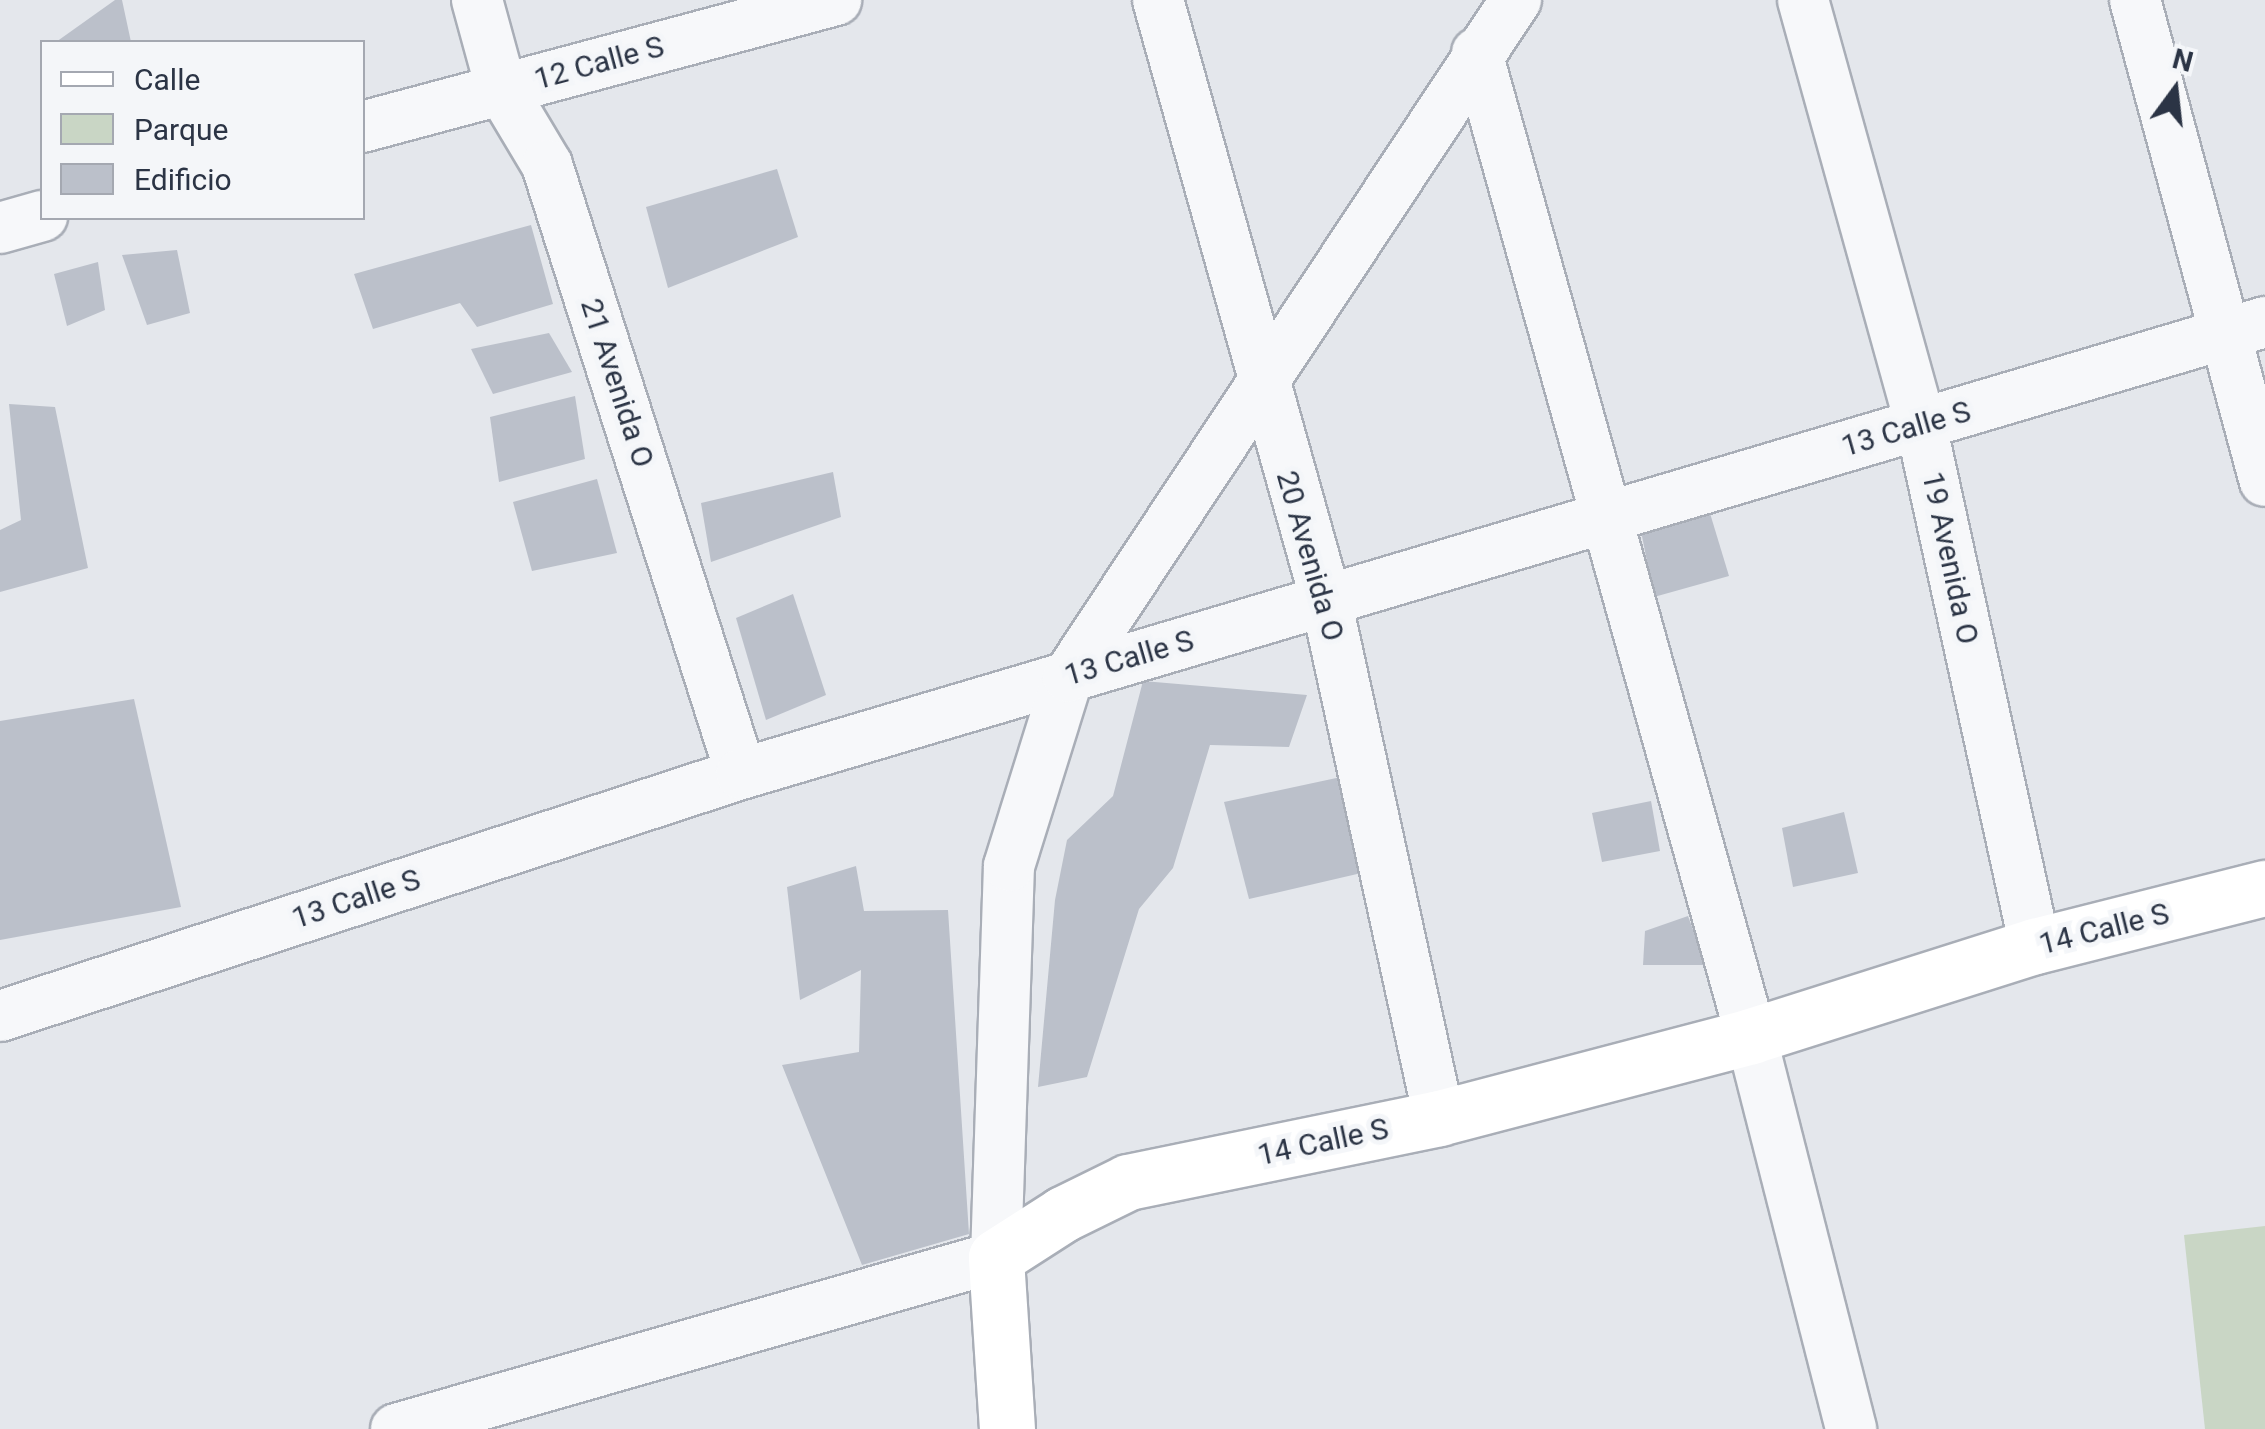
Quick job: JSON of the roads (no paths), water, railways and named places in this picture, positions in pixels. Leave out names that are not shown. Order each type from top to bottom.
[{"type":"street","name":"21 Avenida O","points":[[477,0],[502,88],[547,166],[741,774]]},
{"type":"street","name":"12 Calle S","points":[[365,126],[836,0]]},
{"type":"street","name":"20 Avenida O","points":[[1158,0],[1260,384],[1326,600],[1439,1118]]},
{"type":"street","points":[[1007,1429],[996,1257],[1010,866],[1068,676],[1477,53],[1516,0]]},
{"type":"street","name":"19 Avenida O","points":[[1804,0],[1921,425],[2035,946]]},
{"type":"street","points":[[2135,0],[2243,328],[2265,481]]},
{"type":"street","points":[[1477,53],[1603,518],[1751,1036],[1851,1429]]},
{"type":"street","points":[[0,228],[40,217]]},
{"type":"street","name":"13 Calle S","points":[[0,1016],[741,774],[2243,328]]},
{"type":"street","name":"14 Calle S","points":[[396,1429],[996,1257],[1063,1214],[1128,1182],[1439,1118],[1751,1036],[2035,946],[2265,888]]}]
